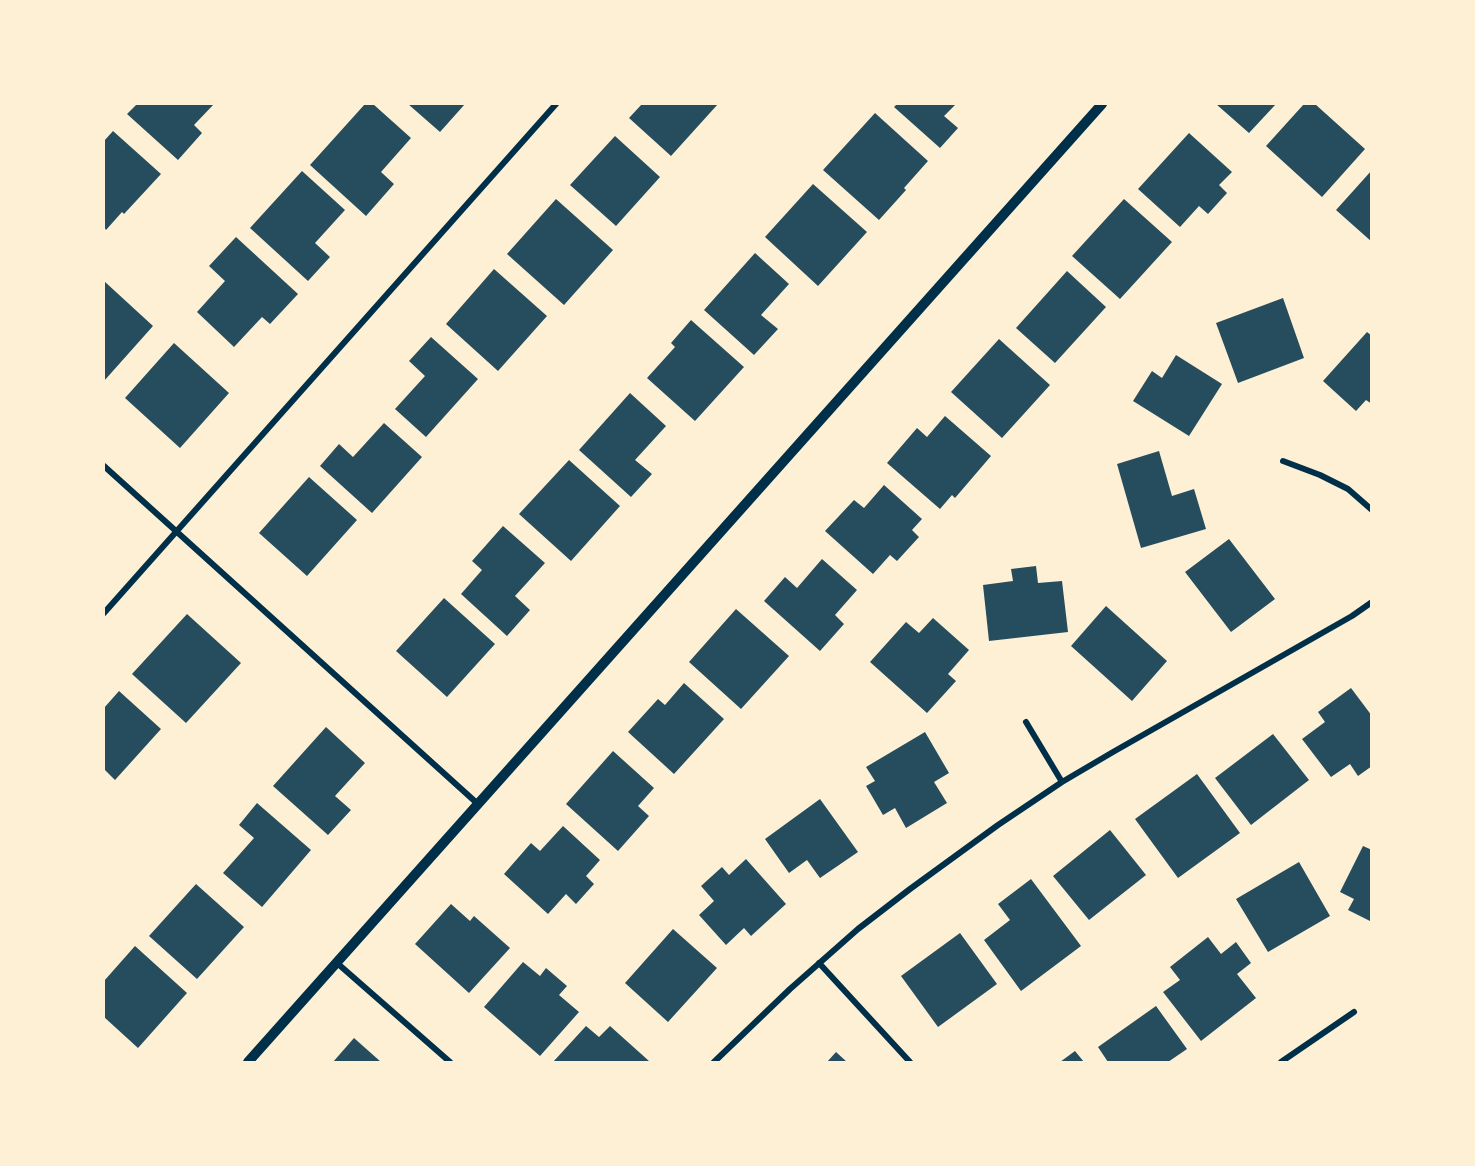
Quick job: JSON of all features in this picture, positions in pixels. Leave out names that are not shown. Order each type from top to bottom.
[{"type":"street","points":[[104,613],[556,104]]},
{"type":"street","points":[[248,1062],[1102,104]]},
{"type":"street","points":[[1283,461],[1320,474],[1348,489],[1371,510]]},
{"type":"street","points":[[104,466],[478,805]]},
{"type":"street","points":[[714,1062],[789,989],[858,929],[998,825],[1062,782],[1352,616],[1371,602]]},
{"type":"street","points":[[1026,722],[1062,782]]},
{"type":"street","points":[[337,963],[450,1062]]},
{"type":"street","points":[[819,963],[910,1062]]},
{"type":"street","points":[[1281,1062],[1354,1012]]},
{"type":"building","points":[[137,104],[214,104],[194,125],[202,133],[178,160],[127,114]]},
{"type":"building","points":[[365,104],[373,104],[411,138],[381,172],[394,184],[366,216],[310,165]]},
{"type":"building","points":[[408,104],[465,104],[440,132]]},
{"type":"building","points":[[642,104],[718,104],[671,156],[629,118]]},
{"type":"building","points":[[897,104],[956,104],[944,116],[958,128],[940,148],[894,107]]},
{"type":"building","points":[[1216,104],[1276,104],[1249,133]]},
{"type":"building","points":[[1304,104],[1315,104],[1365,149],[1322,197],[1266,146]]},
{"type":"building","points":[[875,113],[928,161],[879,220],[823,170]]},
{"type":"building","points":[[113,131],[161,174],[106,230],[104,227],[104,141]]},
{"type":"building","points":[[1189,133],[1232,172],[1219,185],[1227,193],[1208,214],[1199,206],[1180,227],[1138,189]]},
{"type":"building","points":[[615,136],[660,177],[616,226],[570,185]]},
{"type":"building","points":[[1372,170],[1372,242],[1336,210]]},
{"type":"building","points":[[302,171],[345,210],[315,243],[330,257],[308,281],[250,228]]},
{"type":"building","points":[[813,184],[867,232],[818,286],[765,237]]},
{"type":"building","points":[[556,199],[613,250],[564,305],[507,254]]},
{"type":"building","points":[[1124,199],[1172,242],[1120,299],[1072,256]]},
{"type":"building","points":[[236,237],[298,294],[270,324],[262,317],[234,347],[197,312],[225,281],[209,266]]},
{"type":"building","points":[[755,253],[789,284],[761,315],[778,329],[754,355],[704,310]]},
{"type":"building","points":[[494,269],[547,316],[498,371],[446,324]]},
{"type":"building","points":[[1067,271],[1106,307],[1055,363],[1016,328]]},
{"type":"building","points":[[104,281],[153,326],[104,381]]},
{"type":"building","points":[[1283,298],[1304,358],[1238,383],[1216,323]]},
{"type":"building","points":[[691,320],[744,367],[695,421],[647,378],[675,347],[671,343]]},
{"type":"building","points":[[1367,332],[1372,336],[1372,404],[1366,400],[1356,411],[1323,381]]},
{"type":"building","points":[[431,337],[478,379],[426,437],[395,409],[425,376],[409,361]]},
{"type":"building","points":[[999,339],[1050,385],[1002,438],[951,392]]},
{"type":"building","points":[[174,343],[229,393],[180,448],[125,398]]},
{"type":"building","points":[[1176,355],[1222,384],[1189,436],[1133,401],[1152,371],[1162,378]]},
{"type":"building","points":[[630,393],[666,426],[635,460],[652,474],[631,497],[579,450]]},
{"type":"building","points":[[945,416],[991,456],[955,498],[952,495],[940,509],[887,463],[917,428],[927,437]]},
{"type":"building","points":[[384,423],[422,457],[372,513],[320,466],[339,444],[353,457]]},
{"type":"building","points":[[1159,451],[1172,496],[1194,489],[1206,529],[1141,548],[1117,464]]},
{"type":"building","points":[[569,460],[620,506],[571,561],[519,514]]},
{"type":"building","points":[[309,477],[357,520],[307,576],[259,533]]},
{"type":"building","points":[[884,485],[922,519],[912,530],[919,537],[897,561],[890,555],[873,574],[825,531],[854,500],[864,508]]},
{"type":"building","points":[[503,526],[545,563],[515,596],[530,610],[507,636],[461,594],[482,570],[472,561]]},
{"type":"building","points":[[1229,539],[1275,599],[1231,632],[1185,572]]},
{"type":"building","points":[[822,559],[857,590],[835,615],[844,624],[820,651],[764,601],[785,577],[797,588]]},
{"type":"building","points":[[1036,566],[1038,583],[1062,581],[1068,632],[989,641],[983,585],[1013,581],[1011,569]]},
{"type":"building","points":[[444,598],[495,644],[447,697],[396,651]]},
{"type":"building","points":[[1106,606],[1167,661],[1132,701],[1071,646]]},
{"type":"building","points":[[736,609],[789,656],[741,709],[689,662]]},
{"type":"building","points":[[187,614],[241,663],[186,723],[132,674]]},
{"type":"building","points":[[933,618],[969,650],[948,674],[956,681],[927,713],[870,662],[906,622],[919,633]]},
{"type":"building","points":[[684,683],[724,719],[674,774],[628,732],[658,699],[665,705]]},
{"type":"building","points":[[1351,688],[1372,716],[1372,766],[1358,776],[1350,764],[1331,777],[1302,739],[1325,722],[1318,712]]},
{"type":"building","points":[[119,691],[161,729],[115,780],[104,769],[104,708]]},
{"type":"building","points":[[326,727],[365,763],[335,796],[351,810],[328,835],[273,786]]},
{"type":"building","points":[[925,732],[949,773],[934,782],[947,803],[906,828],[895,808],[883,815],[866,786],[875,781],[866,767]]},
{"type":"building","points":[[1273,734],[1309,780],[1251,825],[1215,778]]},
{"type":"building","points":[[613,751],[654,788],[638,806],[649,816],[618,851],[566,804]]},
{"type":"building","points":[[1197,774],[1240,833],[1178,878],[1135,819]]},
{"type":"building","points":[[820,799],[858,852],[820,878],[807,860],[789,873],[765,839]]},
{"type":"building","points":[[257,803],[311,850],[262,907],[223,873],[254,838],[239,825]]},
{"type":"building","points":[[563,826],[600,860],[586,876],[594,884],[576,904],[566,894],[548,914],[504,874],[531,843],[540,851]]},
{"type":"building","points":[[1110,830],[1146,875],[1089,920],[1053,876]]},
{"type":"building","points":[[1363,846],[1372,850],[1372,922],[1348,910],[1354,899],[1340,892]]},
{"type":"building","points":[[746,859],[786,904],[751,936],[744,928],[726,945],[699,915],[714,901],[701,886],[722,867],[729,875]]},
{"type":"building","points":[[1299,862],[1330,916],[1268,952],[1236,899]]},
{"type":"building","points":[[1031,879],[1081,946],[1021,991],[984,940],[1010,920],[998,904]]},
{"type":"building","points":[[196,884],[244,927],[197,979],[149,936]]},
{"type":"building","points":[[451,904],[470,921],[474,916],[510,948],[469,993],[415,944]]},
{"type":"building","points":[[673,929],[717,968],[668,1022],[625,983]]},
{"type":"building","points":[[960,933],[997,984],[938,1027],[901,976]]},
{"type":"building","points":[[1208,937],[1221,954],[1236,942],[1251,963],[1237,974],[1256,998],[1201,1041],[1163,992],[1180,980],[1170,967]]},
{"type":"building","points":[[135,946],[187,993],[138,1048],[104,1017],[104,981]]},
{"type":"building","points":[[523,962],[540,976],[546,968],[567,986],[559,995],[579,1012],[540,1056],[484,1007]]},
{"type":"building","points":[[1156,1006],[1187,1049],[1168,1062],[1108,1062],[1098,1047]]},
{"type":"building","points":[[586,1026],[599,1037],[610,1026],[649,1061],[553,1062]]},
{"type":"building","points":[[354,1038],[381,1062],[333,1062]]},
{"type":"building","points":[[1075,1051],[1084,1062],[1060,1062]]},
{"type":"building","points":[[836,1052],[847,1062],[827,1062]]}]
